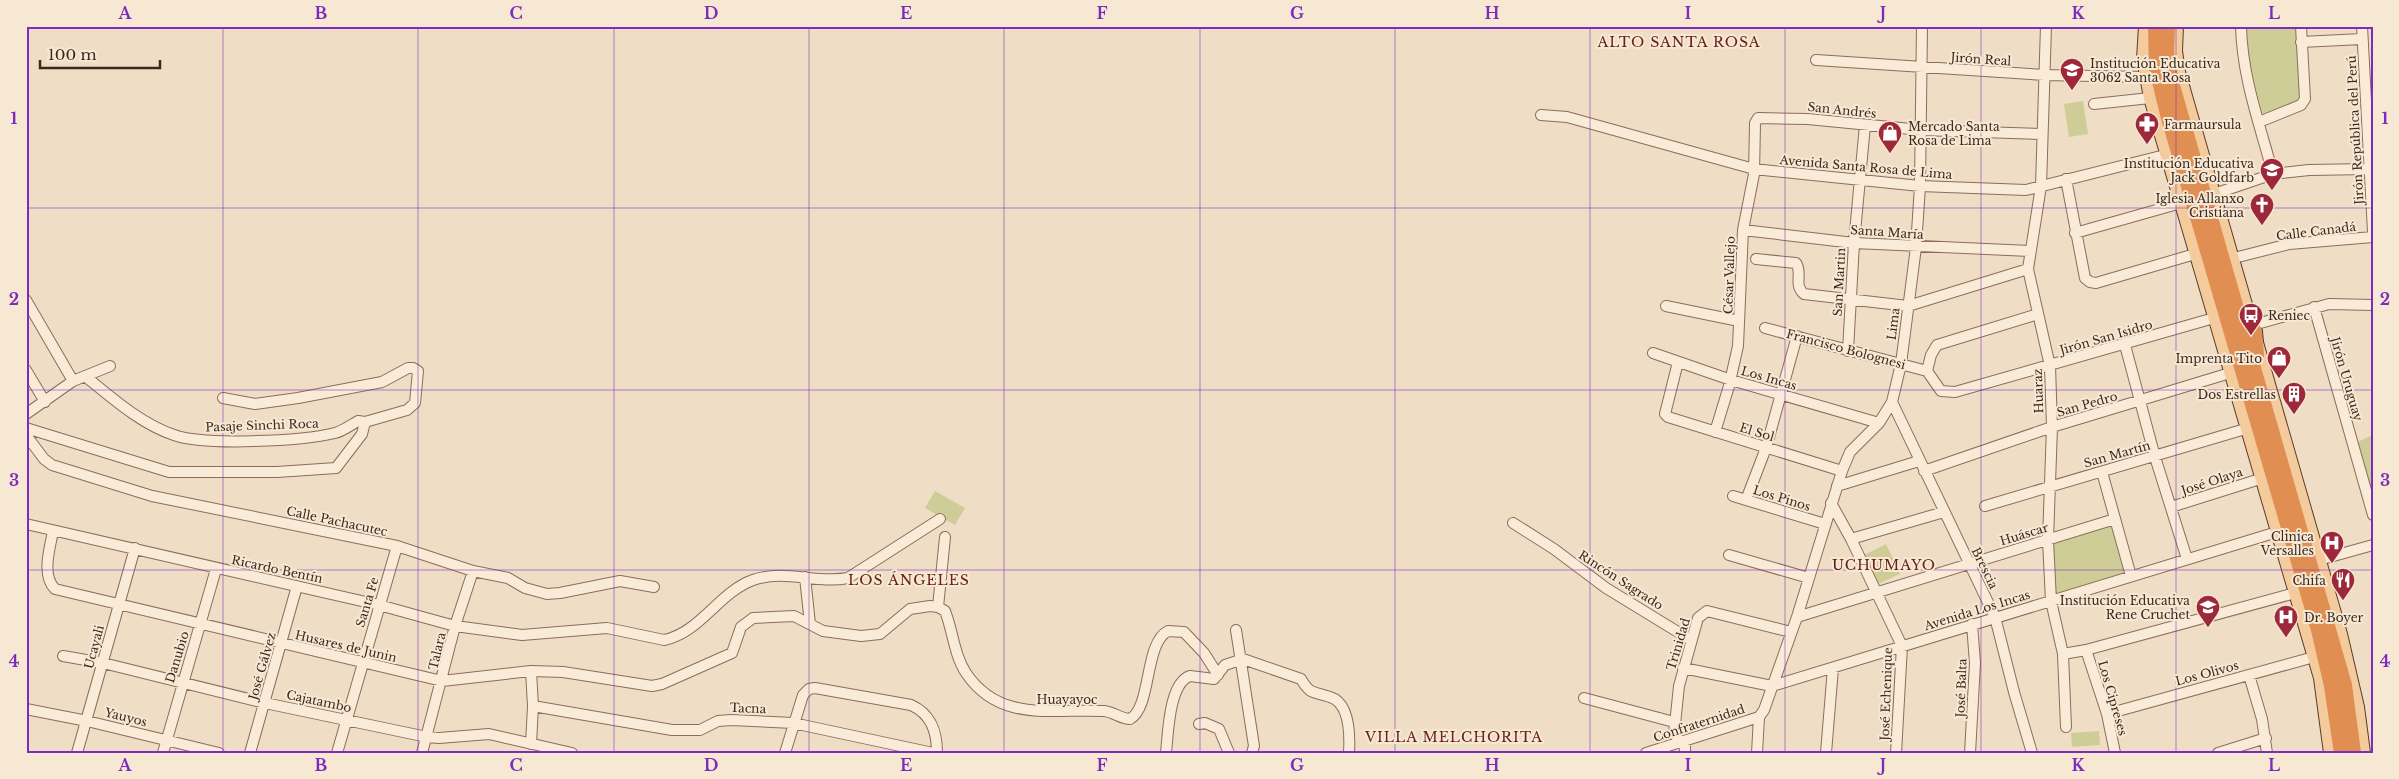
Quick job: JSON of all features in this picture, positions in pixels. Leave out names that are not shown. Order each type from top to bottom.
[{"type":"highway","points":[[2155,26],[2156,69],[2251,427],[2318,630],[2331,686],[2342,753]]},
{"type":"highway","points":[[2168,26],[2167,52],[2172,82],[2178,151],[2254,368],[2345,685],[2354,753]]},
{"type":"highway","points":[[2254,328],[2257,358],[2254,368]]},
{"type":"main road","points":[[2145,26],[2143,59],[2150,98],[2178,151],[2181,203],[2230,373],[2251,427],[2260,479],[2320,678],[2330,753]]},
{"type":"main road","points":[[2177,26],[2176,51],[2179,72],[2234,258],[2368,732],[2364,753]]},
{"type":"street","name":"Lima","points":[[1759,717],[1764,710],[1797,617],[1842,471],[1850,452],[1880,423],[1892,402],[1901,364],[1916,247],[1920,186],[1922,26]]},
{"type":"street","name":"Huaraz","points":[[2046,26],[2041,186],[2028,269],[2050,366],[2052,427],[2048,540],[2050,601],[2063,654],[2066,727]]},
{"type":"street","points":[[2241,26],[2245,75],[2260,122],[2273,174]]},
{"type":"street","points":[[2260,122],[2301,105],[2306,100],[2301,26]]},
{"type":"street","name":"Jirón República del Perú","points":[[2362,26],[2373,232]]},
{"type":"street","points":[[2301,42],[2362,39]]},
{"type":"street","name":"Jirón Real","points":[[1816,60],[2045,75],[2145,77]]},
{"type":"street","points":[[2094,104],[2150,98]]},
{"type":"street","name":"Avenida Santa Rosa de Lima","points":[[1542,115],[1567,117],[1754,169],[1920,186],[2026,190],[2066,178],[2178,151]]},
{"type":"street","name":"San Andrés","points":[[1758,118],[1808,119],[1921,130],[2042,134]]},
{"type":"street","name":"César Vallejo","points":[[1715,432],[1731,380],[1738,346],[1743,230],[1754,169],[1755,123],[1758,118]]},
{"type":"street","name":"San Martin","points":[[1848,351],[1854,242],[1865,125]]},
{"type":"street","points":[[2214,194],[2273,174],[2309,170],[2369,169]]},
{"type":"street","points":[[2066,178],[2085,278],[2090,282],[2096,283],[2195,254]]},
{"type":"street","points":[[2075,233],[2181,203]]},
{"type":"street","name":"Santa María","points":[[1743,230],[1916,247],[2030,250]]},
{"type":"street","name":"Calle Canadá","points":[[2234,258],[2288,244],[2373,237]]},
{"type":"street","points":[[1756,259],[1796,263],[1798,266],[1797,284],[1804,294],[1908,306],[2028,269]]},
{"type":"street","points":[[26,300],[73,381]]},
{"type":"street","points":[[2254,328],[2314,307],[2329,304],[2373,305]]},
{"type":"street","points":[[1666,306],[1739,321]]},
{"type":"street","name":"Jirón Uruguay","points":[[2314,307],[2373,515]]},
{"type":"street","points":[[1928,371],[1931,355],[1937,345],[2038,314]]},
{"type":"street","name":"Jirón San Isidro","points":[[1928,371],[1936,386],[1948,393],[2125,345],[2214,318]]},
{"type":"street","name":"Francisco Bolognesi","points":[[1765,328],[1928,371]]},
{"type":"street","points":[[1746,500],[1766,448],[1797,336]]},
{"type":"street","points":[[2125,345],[2155,456],[2187,559]]},
{"type":"street","name":"Los Incas","points":[[1653,353],[1731,380],[1880,423]]},
{"type":"street","name":"El Sol","points":[[1678,362],[1665,414],[1668,417],[1842,471]]},
{"type":"street","points":[[26,414],[73,381],[110,366]]},
{"type":"street","name":"Pasaje Sinchi Roca","points":[[85,376],[125,408],[174,435],[188,439],[218,441],[320,436],[337,432],[358,421],[364,422],[407,410],[415,403],[418,371],[414,368],[408,368],[382,382],[255,404],[223,398]]},
{"type":"street","points":[[26,370],[45,402]]},
{"type":"street","name":"San Pedro","points":[[1924,471],[2052,427],[2230,373]]},
{"type":"street","name":"Brescia","points":[[1892,402],[1995,617],[2032,753]]},
{"type":"street","points":[[26,428],[169,472],[276,472],[336,468],[362,434],[364,422]]},
{"type":"street","name":"San Martín","points":[[1985,506],[2251,427]]},
{"type":"street","name":"Calle Pachacutec","points":[[26,435],[44,459],[52,466],[152,496],[397,546],[473,571],[508,578],[525,588],[547,594],[620,581],[654,587]]},
{"type":"street","points":[[1837,486],[1919,461]]},
{"type":"street","points":[[2102,472],[2131,576]]},
{"type":"street","name":"José Olaya","points":[[2171,507],[2260,479]]},
{"type":"street","name":"Los Pinos","points":[[1732,496],[1825,524]]},
{"type":"street","name":"José Echenique","points":[[1831,503],[1851,539],[1902,646],[1896,753]]},
{"type":"street","points":[[1851,539],[1944,512]]},
{"type":"street","name":"Ricardo Bentín","points":[[26,524],[379,605],[455,626],[522,635],[606,628],[655,640],[673,638],[707,614],[729,593],[753,580],[780,575],[836,580],[848,578],[940,519]]},
{"type":"street","name":"Huáscar","points":[[1797,617],[2115,519]]},
{"type":"street","name":"Rincón Sagrado","points":[[1513,524],[1554,549],[1587,576],[1691,640]]},
{"type":"street","name":"Husares de Junin","points":[[53,531],[48,559],[50,585],[55,589],[442,681],[531,671],[562,672],[652,686],[693,671],[732,653],[740,627],[753,618],[794,616],[810,624]]},
{"type":"street","name":"Avenida Los Incas","points":[[1683,668],[1772,686],[2277,532]]},
{"type":"street","points":[[805,577],[810,624],[824,631],[861,636],[880,634],[910,609],[938,607],[945,537]]},
{"type":"street","points":[[2319,560],[2373,545]]},
{"type":"street","name":"Santa Fe","points":[[337,753],[397,546]]},
{"type":"street","name":"Ucayali","points":[[77,753],[104,663],[134,548]]},
{"type":"street","points":[[1729,555],[1809,578]]},
{"type":"street","name":"Danubio","points":[[163,753],[216,569]]},
{"type":"street","name":"Talara","points":[[422,753],[455,626],[473,571]]},
{"type":"street","name":"José Gálvez","points":[[250,753],[297,586]]},
{"type":"street","points":[[2063,654],[2086,650],[2295,593]]},
{"type":"street","name":"Huayayoc","points":[[938,607],[945,611],[962,665],[972,680],[988,696],[1034,712],[1105,711],[1130,720],[1136,714],[1141,702],[1160,638],[1168,631],[1184,632],[1204,653],[1218,675]]},
{"type":"street","name":"Trinidad","points":[[1685,753],[1685,747],[1674,734],[1674,722],[1683,668],[1698,618],[1708,611],[1791,632]]},
{"type":"street","name":"José Balta","points":[[1970,753],[1975,663],[1972,624]]},
{"type":"street","points":[[1236,630],[1254,746],[1252,753]]},
{"type":"street","name":"Los Cipreses","points":[[2086,650],[2107,714],[2115,753]]},
{"type":"street","name":"Cajatambo","points":[[63,656],[104,663],[264,702],[427,737],[440,738],[489,734],[572,753]]},
{"type":"street","name":"Los Olivos","points":[[2107,714],[2314,657]]},
{"type":"street","points":[[1166,753],[1170,706],[1182,681],[1190,676],[1209,680],[1214,679],[1225,665],[1240,660],[1250,660],[1290,677],[1298,678],[1313,693],[1330,696],[1340,702],[1347,714],[1350,753]]},
{"type":"street","points":[[1826,753],[1833,668]]},
{"type":"street","points":[[531,671],[533,706],[532,744]]},
{"type":"street","points":[[2249,675],[2266,738],[2267,753]]},
{"type":"street","points":[[785,753],[793,723],[805,691],[815,688],[911,705],[922,710],[932,724],[938,753]]},
{"type":"street","points":[[1584,698],[1674,722]]},
{"type":"street","name":"Tacna","points":[[533,706],[672,730],[700,730],[718,721],[731,720],[793,723],[933,753]]},
{"type":"street","name":"Yauyos","points":[[26,709],[87,721],[219,753]]},
{"type":"street","points":[[1757,753],[1759,717]]},
{"type":"street","name":"Confraternidad","points":[[1646,753],[1759,717]]},
{"type":"street","points":[[1199,724],[1206,723],[1219,729],[1229,753]]},
{"type":"street","points":[[2218,753],[2266,738]]},
{"type":"shaded area","points":[[2245,26],[2297,26],[2297,56],[2302,97],[2298,102],[2262,116],[2249,77]]},
{"type":"shaded area","points":[[2083,101],[2088,134],[2069,137],[2064,104]]},
{"type":"shaded area","points":[[2373,435],[2373,500],[2357,442]]},
{"type":"shaded area","points":[[935,491],[965,508],[955,525],[925,508]]},
{"type":"shaded area","points":[[2111,522],[2126,572],[2051,595],[2048,542]]},
{"type":"shaded area","points":[[1886,544],[1900,574],[1878,584],[1864,555]]},
{"type":"shaded area","points":[[2099,731],[2100,745],[2072,747],[2071,733]]},
{"type":"place","name":"Institución Educativa 3062 Santa Rosa","points":[[2072,91]]},
{"type":"place","name":"Farmaursula","points":[[2147,145]]},
{"type":"place","name":"Mercado Santa Rosa de Lima","points":[[1890,154]]},
{"type":"place","name":"Institución Educativa Jack Goldfarb","points":[[2272,191]]},
{"type":"place","name":"Iglesia Allanxo Cristiana","points":[[2262,226]]},
{"type":"place","name":"Reniec","points":[[2251,336]]},
{"type":"place","name":"Imprenta Tito","points":[[2279,379]]},
{"type":"place","name":"Dos Estrellas","points":[[2294,415]]},
{"type":"place","name":"Clinica Versalles","points":[[2332,564]]},
{"type":"place","name":"Chifa","points":[[2343,601]]},
{"type":"place","name":"Institución Educativa Rene Cruchet","points":[[2208,628]]},
{"type":"place","name":"Dr. Boyer","points":[[2286,638]]},
{"type":"district","name":"ALTO SANTA ROSA","points":[[1679,42]]},
{"type":"district","name":"UCHUMAYO","points":[[1884,565]]},
{"type":"district","name":"LOS ÁNGELES","points":[[909,580]]},
{"type":"district","name":"VILLA MELCHORITA","points":[[1454,737]]}]
